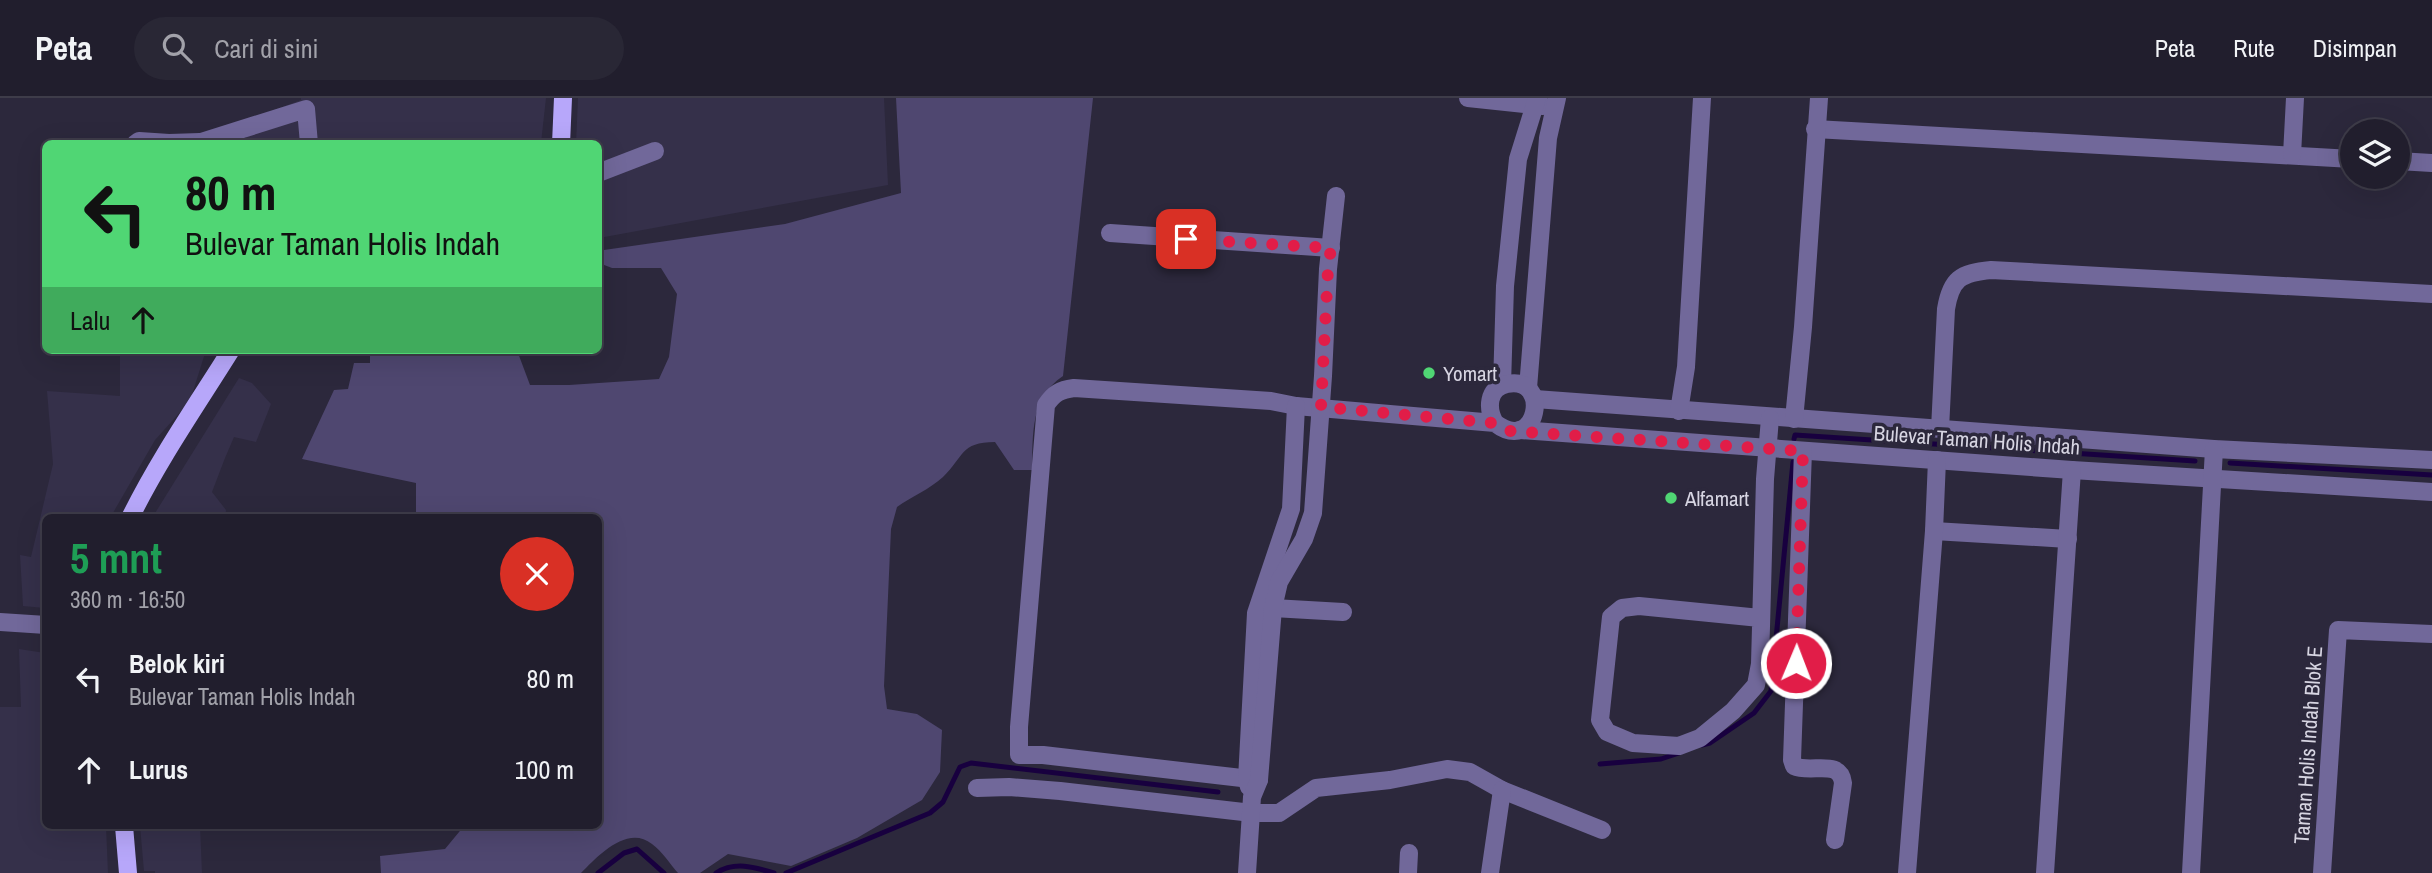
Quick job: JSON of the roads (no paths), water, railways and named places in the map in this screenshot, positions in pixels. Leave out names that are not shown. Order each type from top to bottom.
[{"type":"main road","points":[[561,140],[563,98]]},
{"type":"main road","points":[[132,514],[160,461],[228,354]]},
{"type":"main road","points":[[124,829],[128,873]]},
{"type":"street","points":[[1024,783],[1018,727],[1046,405],[1053,395],[1074,388],[1271,401],[1296,406],[1494,423],[1510,431],[1520,430],[1530,423],[1536,412],[1532,394],[1546,152],[1555,102],[1468,98]]},
{"type":"street","points":[[1679,411],[1686,367],[1702,98]]},
{"type":"street","points":[[1794,419],[1819,98]]},
{"type":"street","points":[[2292,155],[2295,98]]},
{"type":"street","points":[[1502,385],[1505,286],[1518,159],[1535,101]]},
{"type":"street","points":[[209,140],[306,104],[309,140]]},
{"type":"street","points":[[1815,129],[2340,158]]},
{"type":"street","points":[[602,171],[655,150]]},
{"type":"street","points":[[2410,162],[2432,163]]},
{"type":"street","points":[[1247,873],[1273,608],[1279,582],[1304,539],[1313,513],[1328,269],[1336,196]]},
{"type":"street","points":[[1110,233],[1331,248]]},
{"type":"street","points":[[1940,429],[1949,291],[1955,281],[1970,272],[1991,270],[2111,275],[2432,294]]},
{"type":"street","points":[[1494,423],[1489,413],[1489,402],[1493,393],[1502,385],[1511,383],[1532,394]]},
{"type":"street","name":"Bulevar Taman Holis Indah","points":[[1532,394],[1679,411],[1769,433],[1803,451],[2432,492]]},
{"type":"street","points":[[1253,792],[1256,614],[1291,509],[1296,406]]},
{"type":"street","name":"Bulevar Taman Holis Indah","points":[[1520,430],[1769,433],[1794,419],[2214,449],[2432,460]]},
{"type":"street","points":[[1760,618],[1639,606],[1622,608],[1611,617],[1601,720],[1607,732],[1633,743],[1679,746],[1700,738],[1733,711],[1756,685],[1760,664],[1765,479],[1769,433]]},
{"type":"street","points":[[2191,873],[2214,449]]},
{"type":"street","points":[[1803,451],[1792,760],[1794,766],[1800,769],[1832,768],[1842,776],[1835,839]]},
{"type":"street","points":[[1907,873],[1934,531],[1937,460]]},
{"type":"street","points":[[2045,873],[2072,470]]},
{"type":"street","points":[[1934,531],[2067,539]]},
{"type":"street","points":[[1273,608],[1343,612]]},
{"type":"street","points":[[0,622],[42,625]]},
{"type":"street","name":"Taman Holis Indah Blok E","points":[[2322,873],[2338,630],[2432,634]]},
{"type":"street","points":[[1020,758],[1044,755],[1253,792],[1279,813],[1316,788],[1390,780],[1447,769],[1470,772],[1502,790],[1602,830]]},
{"type":"street","points":[[977,788],[1024,783],[1253,792]]},
{"type":"street","points":[[1490,873],[1502,790]]},
{"type":"street","points":[[1408,873],[1409,853]]},
{"type":"waterway","points":[[1794,439],[1795,435],[2195,461]]},
{"type":"waterway","points":[[1702,745],[1710,743],[1754,713],[1771,691],[1793,462]]},
{"type":"waterway","points":[[2230,463],[2432,475]]},
{"type":"waterway","points":[[1600,764],[1661,759],[1679,753]]},
{"type":"waterway","points":[[786,873],[930,813],[943,802],[960,767],[971,763],[1218,792]]},
{"type":"waterway","points":[[598,873],[624,853],[637,849],[664,873]]},
{"type":"waterway","points":[[716,873],[737,866],[774,873]]},
{"type":"place","name":"Yomart","points":[[1429,373]]},
{"type":"place","name":"Alfamart","points":[[1671,498]]}]
